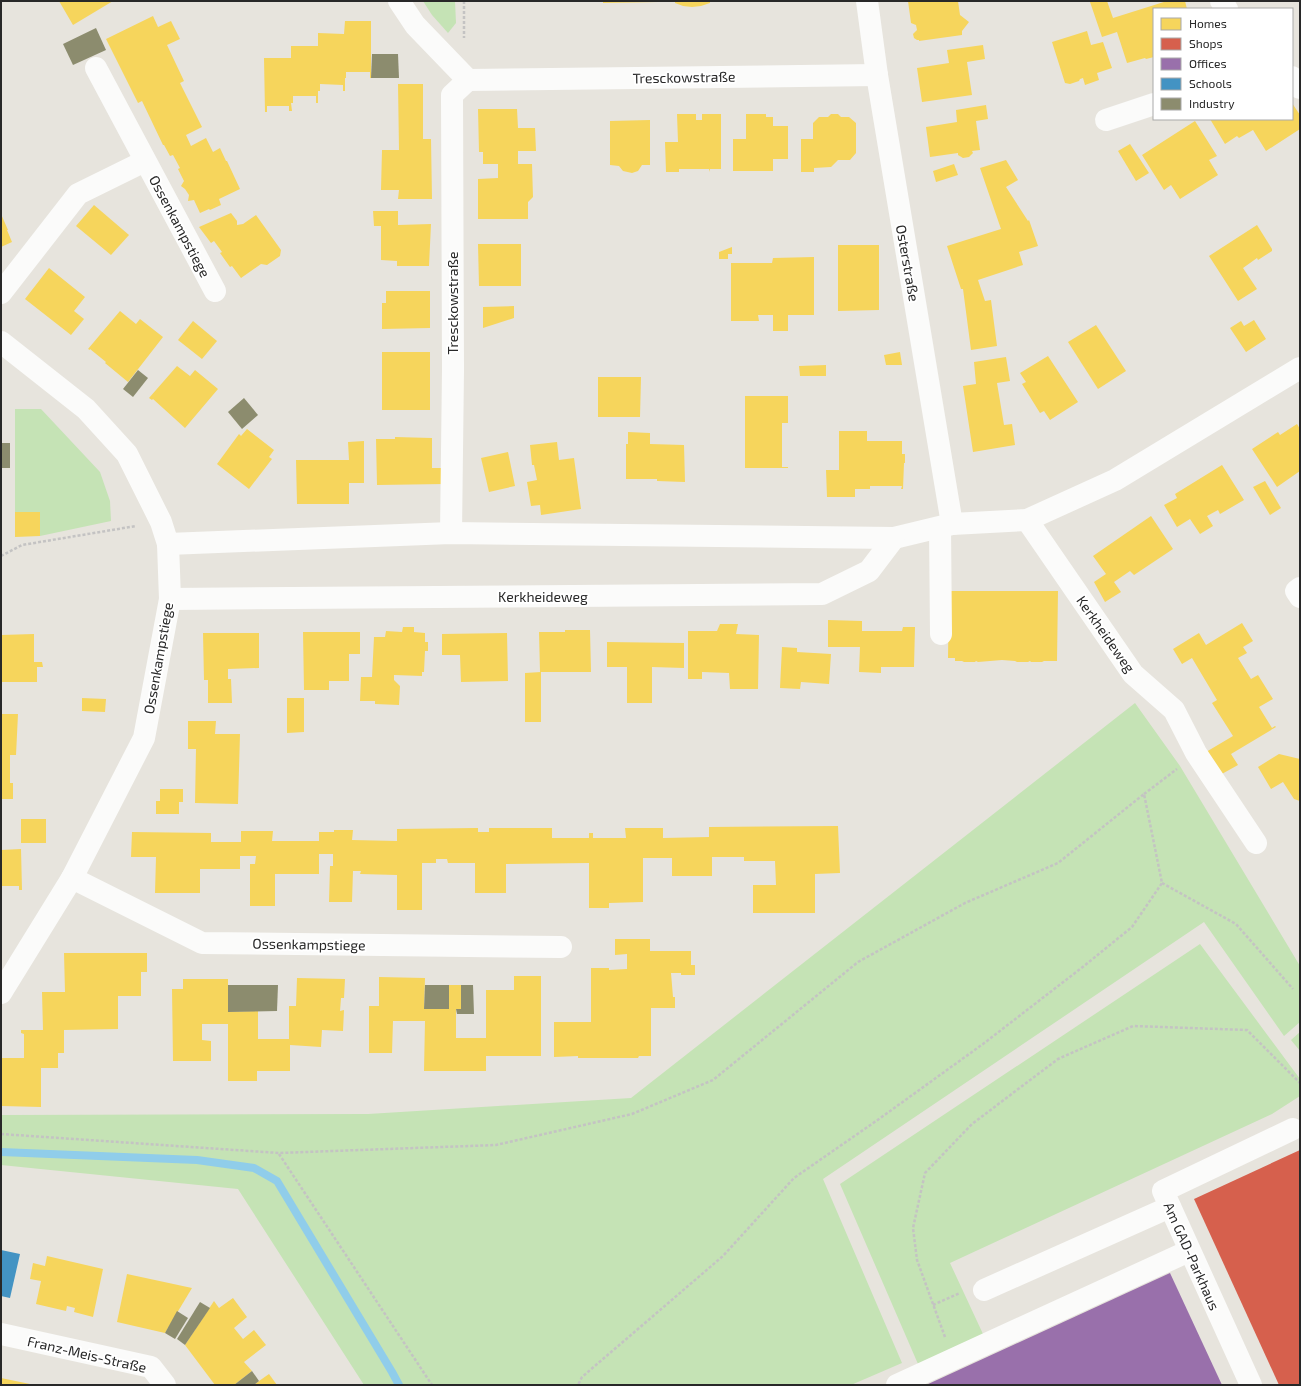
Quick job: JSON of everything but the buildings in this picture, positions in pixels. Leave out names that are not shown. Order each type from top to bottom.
[{"type":"street","points":[[399,1],[415,25],[468,80]]},
{"type":"street","name":"Osterstraße","points":[[867,1],[876,75],[946,526]]},
{"type":"street","name":"Ossenkampstiege","points":[[96,68],[215,291]]},
{"type":"street","name":"Tresckowstraße","points":[[451,533],[452,95],[468,80],[876,75]]},
{"type":"street","points":[[1293,78],[1300,88]]},
{"type":"street","points":[[1106,120],[1153,104]]},
{"type":"street","name":"Ossenkampstiege","points":[[1,293],[78,194],[145,161]]},
{"type":"street","name":"Ossenkampstiege","points":[[1,342],[86,409],[127,454],[161,522],[168,544],[170,599],[144,738],[72,878],[1,993]]},
{"type":"street","points":[[168,544],[451,533],[894,538],[946,526],[1027,520],[1115,480],[1300,368]]},
{"type":"street","name":"Kerkheideweg","points":[[1027,520],[1132,674],[1174,710],[1196,753],[1256,843]]},
{"type":"street","points":[[941,634],[946,526]]},
{"type":"street","name":"Kerkheideweg","points":[[170,599],[822,594],[869,571],[894,538]]},
{"type":"street","points":[[1300,588],[1296,591],[1300,597]]},
{"type":"street","name":"Ossenkampstiege","points":[[72,878],[202,943],[561,947]]},
{"type":"street","name":"Am GAD-Parkhaus","points":[[1251,1385],[1163,1191],[1293,1129]]},
{"type":"street","points":[[984,1290],[1170,1206]]},
{"type":"street","points":[[897,1385],[1189,1251]]},
{"type":"street","name":"Franz-Meis-Straße","points":[[1,1334],[151,1367],[165,1385]]},
{"type":"path","points":[[1,556],[22,545],[161,522]]},
{"type":"path","points":[[1,1134],[279,1153],[496,1145],[632,1114],[713,1080],[858,962],[965,903],[1058,863],[1196,753]]},
{"type":"path","points":[[578,1385],[582,1377],[724,1256],[794,1178],[885,1115],[977,1048],[1084,966],[1132,926],[1162,884],[1144,794]]},
{"type":"path","points":[[1162,884],[1236,924],[1293,989]]},
{"type":"path","points":[[953,1360],[917,1260],[913,1228],[926,1173],[972,1124],[1058,1059],[1133,1026],[1247,1030],[1300,1083]]},
{"type":"path","points":[[279,1153],[432,1385]]},
{"type":"green space","points":[[423,1],[455,1],[456,23],[448,33],[432,15]]},
{"type":"green space","points":[[15,409],[41,409],[100,472],[110,501],[111,521],[40,536],[40,512],[15,512]]},
{"type":"green space","points":[[1135,703],[1180,766],[1300,966],[1300,1022],[1284,1036],[1204,922],[823,1179],[902,1363],[851,1385],[364,1385],[238,1189],[1,1165],[1,1115],[368,1114],[631,1098]]},
{"type":"green space","points":[[1200,944],[1300,1079],[1300,1096],[1272,1114],[950,1263],[983,1334],[918,1364],[840,1184]]},
{"type":"green space","points":[[1300,1032],[1300,1051],[1291,1040]]},
{"type":"waterway","points":[[1,1152],[197,1160],[254,1168],[277,1181],[399,1385]]}]
